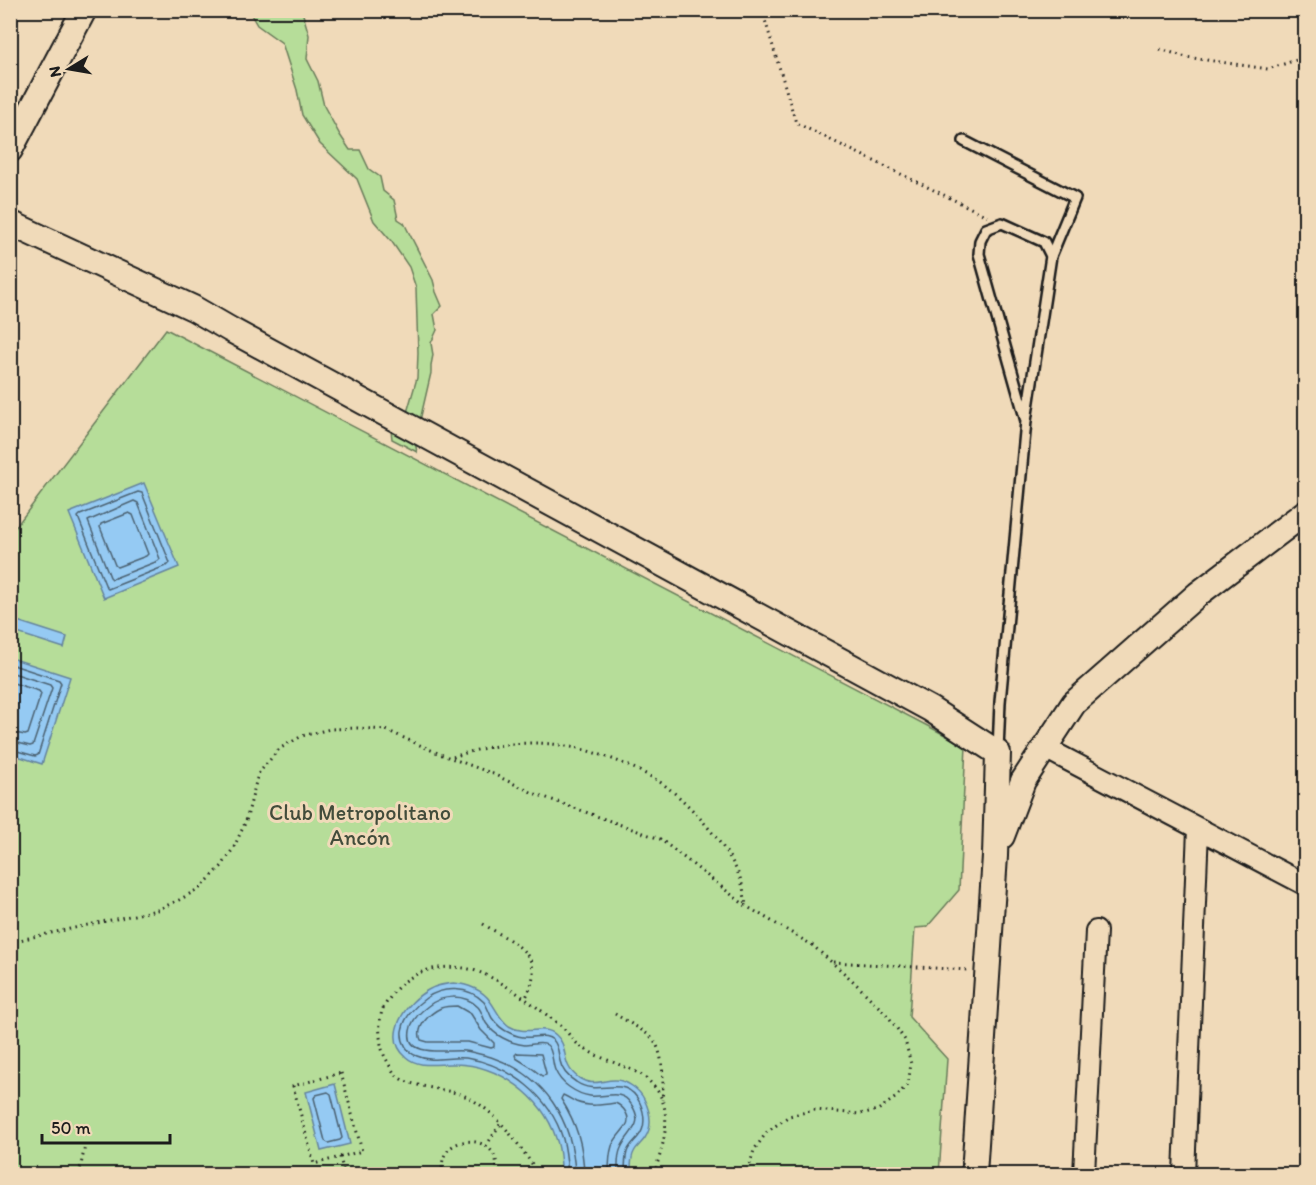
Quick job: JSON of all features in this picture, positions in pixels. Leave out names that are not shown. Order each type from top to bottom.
[{"type":"street","points":[[10,150],[84,10]]},
{"type":"street","points":[[10,223],[193,308],[930,709],[998,753],[995,856],[974,1174]]},
{"type":"street","points":[[995,856],[1023,781],[1074,703],[1198,594],[1305,513]]},
{"type":"street","points":[[1045,748],[1305,885]]},
{"type":"street","points":[[1184,1174],[1198,829]]},
{"type":"street","points":[[1084,1174],[1096,931]]},
{"type":"lane","points":[[964,141],[1075,198],[1051,256],[1026,421],[999,702],[998,753]]},
{"type":"lane","points":[[1026,421],[980,254],[980,240],[986,229],[1002,224],[1044,242],[1051,256]]},
{"type":"path","points":[[762,10],[796,123],[1002,224]]},
{"type":"path","points":[[1160,49],[1186,57],[1268,69],[1305,57]]},
{"type":"path","points":[[10,942],[157,910],[179,900],[200,888],[222,866],[246,821],[258,774],[279,749],[302,736],[330,729],[386,730],[533,793],[660,839],[746,906],[812,945],[888,1016],[905,1041],[911,1064],[908,1084],[895,1098],[878,1110],[860,1114],[814,1110],[789,1116],[767,1132],[754,1150],[747,1174]]},
{"type":"path","points":[[451,758],[470,751],[517,744],[563,745],[592,752],[657,780],[700,818],[716,837],[742,883],[746,906]]},
{"type":"path","points":[[483,924],[519,946],[529,955],[533,981],[525,999]]},
{"type":"path","points":[[831,962],[987,972]]},
{"type":"path","points":[[539,1174],[517,1142],[482,1106],[467,1096],[446,1089],[410,1083],[396,1075],[385,1057],[380,1042],[382,1010],[402,982],[419,973],[437,968],[470,969],[513,990],[563,1028],[579,1045],[644,1076],[659,1092],[665,1111],[666,1130],[654,1174]]},
{"type":"path","points":[[615,1014],[652,1038],[657,1047],[663,1074],[662,1102]]},
{"type":"path","points":[[341,1073],[362,1151],[340,1157],[314,1164],[293,1086],[341,1073]]},
{"type":"path","points":[[486,1146],[501,1123]]},
{"type":"path","points":[[443,1174],[442,1162],[452,1146],[469,1140],[486,1146],[492,1152],[496,1161],[496,1174]]},
{"type":"path","points":[[79,1174],[85,1146]]},
{"type":"path","points":[[340,1157],[344,1174]]},
{"type":"green space","points":[[249,11],[302,11],[309,35],[307,59],[318,81],[324,106],[350,150],[360,150],[369,169],[380,177],[383,191],[394,200],[398,219],[404,223],[433,280],[442,306],[434,314],[437,330],[431,343],[433,355],[431,373],[415,442],[417,452],[392,439],[391,430],[406,416],[417,378],[416,288],[409,267],[374,221],[357,179],[320,144],[302,115],[297,90],[282,43],[257,25]]},
{"type":"green space","name":"Club Metropolitano Ancón","points":[[166,329],[966,746],[959,890],[927,927],[915,928],[909,1017],[947,1059],[939,1174],[11,1174],[11,533]]},
{"type":"water","points":[[144,483],[179,567],[104,598],[69,513]]},
{"type":"water","points":[[11,619],[67,637],[64,648],[11,631]]},
{"type":"water","points":[[11,658],[70,677],[42,764],[11,754]]},
{"type":"water","points":[[454,983],[469,986],[483,994],[509,1026],[522,1030],[546,1030],[556,1035],[563,1045],[569,1067],[584,1081],[593,1083],[619,1080],[628,1083],[639,1092],[648,1108],[650,1124],[648,1133],[633,1155],[630,1174],[562,1174],[559,1147],[549,1123],[530,1096],[517,1086],[488,1070],[455,1064],[423,1064],[406,1057],[399,1049],[396,1039],[400,1020],[405,1011],[428,990]]},
{"type":"water","points":[[335,1084],[350,1144],[321,1151],[306,1092]]}]
